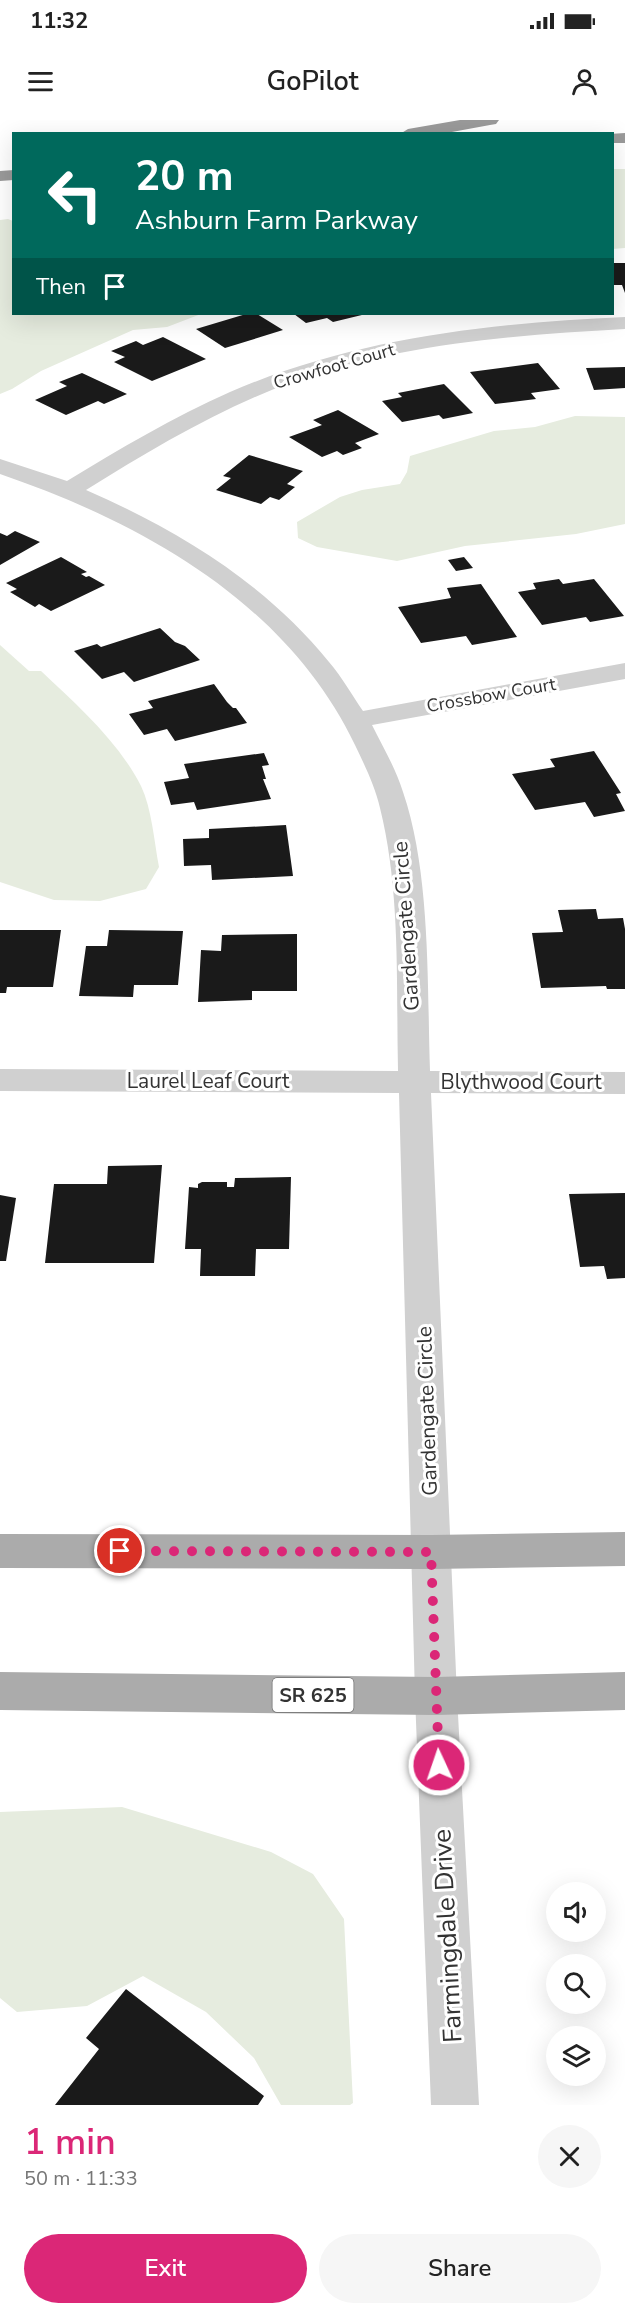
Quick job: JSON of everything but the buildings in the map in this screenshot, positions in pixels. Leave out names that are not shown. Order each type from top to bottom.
[{"type":"highway","points":[[420,132],[490,120]]},
{"type":"main road","points":[[0,1551],[431,1552],[625,1549]]},
{"type":"main road","name":"SR 625","points":[[0,1691],[436,1696],[625,1691]]},
{"type":"street","name":"Crowfoot Court","points":[[69,490],[188,419],[241,395],[304,372],[375,353],[483,333],[555,326],[625,323]]},
{"type":"street","name":"Gardengate Circle","points":[[0,466],[69,490],[157,532],[216,569],[271,614],[303,646],[332,681],[357,720],[385,780],[403,848],[408,894],[431,1552]]},
{"type":"street","name":"Crossbow Court","points":[[357,720],[625,671]]},
{"type":"street","name":"Laurel Leaf Court","points":[[0,1080],[416,1082]]},
{"type":"street","name":"Blythwood Court","points":[[416,1082],[625,1083]]},
{"type":"street","name":"Farmingdale Drive","points":[[431,1552],[455,2105]]},
{"type":"shaded area","points":[[614,169],[625,169],[625,248],[614,249]]},
{"type":"shaded area","points":[[0,220],[12,221],[12,315],[198,315],[167,327],[133,330],[41,371],[0,394]]},
{"type":"shaded area","points":[[575,416],[625,417],[625,524],[576,534],[465,546],[397,561],[317,547],[298,538],[297,522],[340,497],[362,490],[400,484],[407,472],[410,456],[494,431],[535,427]]},
{"type":"shaded area","points":[[0,645],[29,671],[41,671],[69,697],[109,739],[132,770],[148,805],[159,867],[146,889],[100,901],[54,900],[0,882]]},
{"type":"shaded area","points":[[122,1807],[271,1852],[313,1874],[344,1919],[353,2103],[350,2105],[281,2105],[254,2058],[206,2012],[143,1976],[87,2006],[17,2012],[0,1998],[0,1812]]},
{"type":"route","points":[[120,1551],[431,1552],[439,1765]]}]
